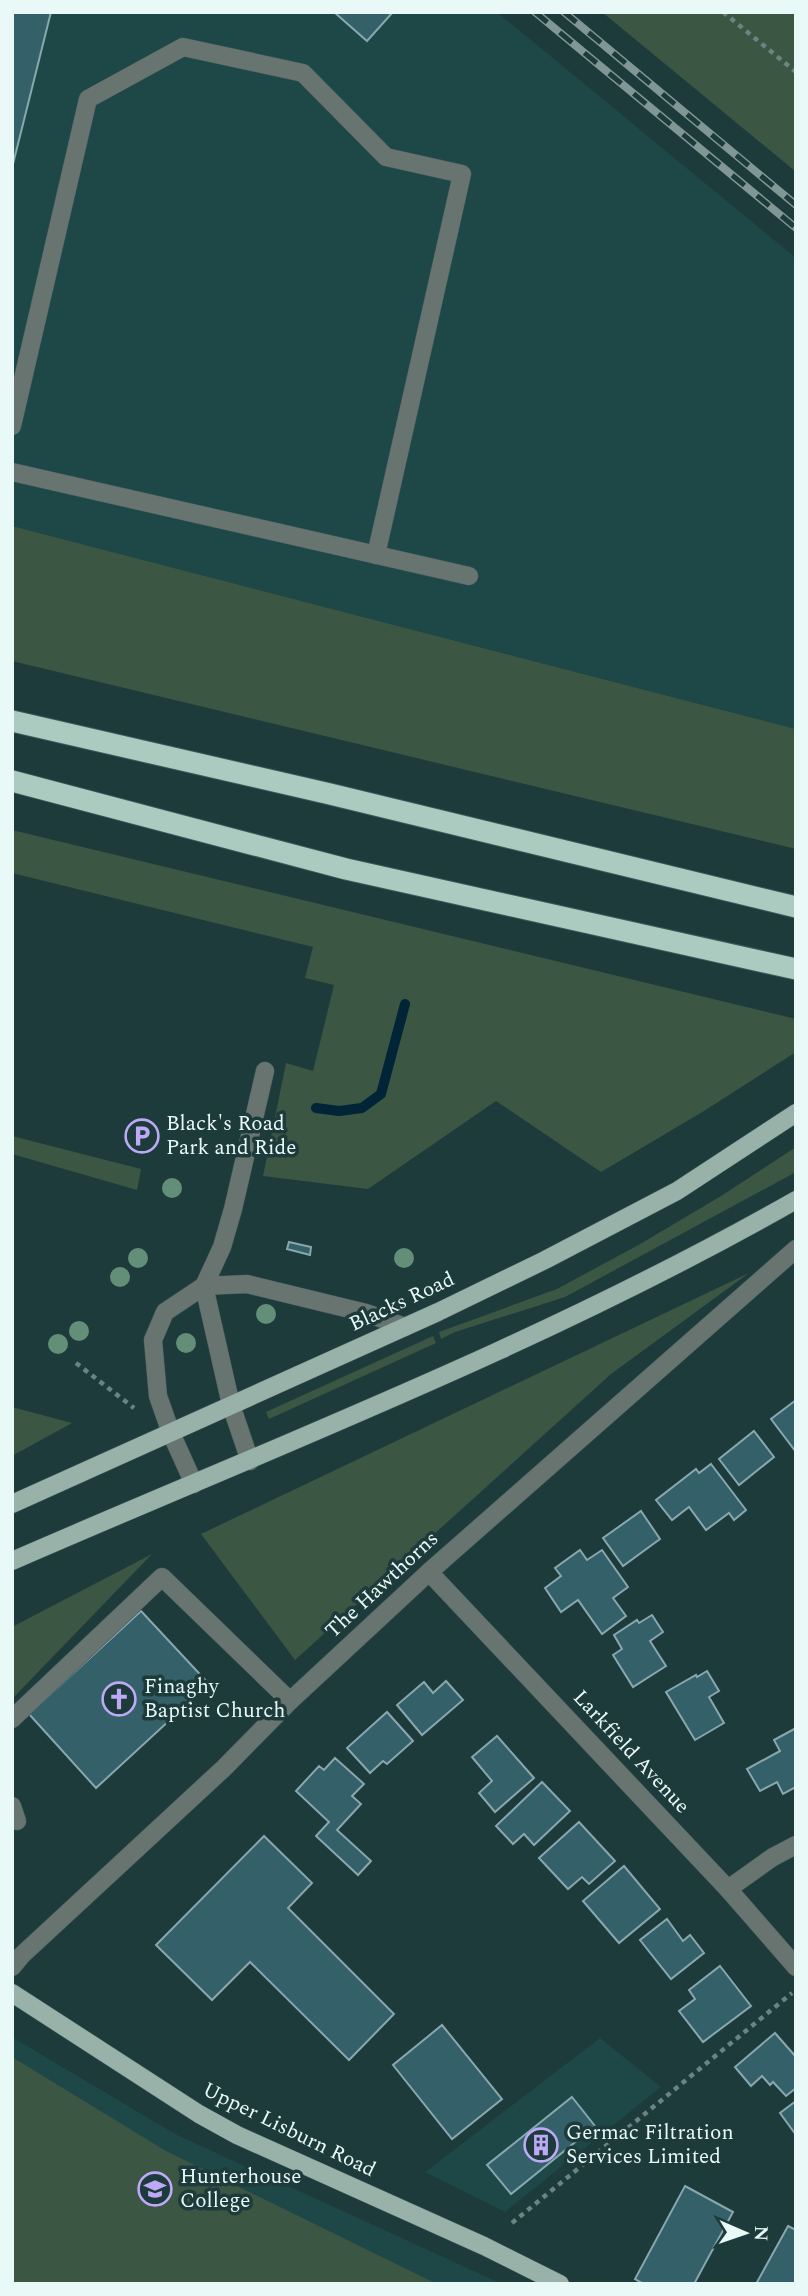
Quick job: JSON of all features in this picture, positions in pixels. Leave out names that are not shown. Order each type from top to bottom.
[{"type":"highway","points":[[12,720],[796,907]]},
{"type":"highway","points":[[12,781],[346,869],[796,969]]},
{"type":"main road","name":"Blacks Road","points":[[12,1504],[405,1327],[545,1260],[677,1191],[796,1114]]},
{"type":"main road","points":[[12,1561],[250,1461],[555,1325],[796,1200]]},
{"type":"main road","name":"Upper Lisburn Road","points":[[12,1993],[199,2114],[237,2135],[484,2246],[560,2284]]},
{"type":"street","points":[[12,426],[88,99],[183,47],[303,73],[386,157],[462,174],[376,555]]},
{"type":"street","points":[[12,472],[469,576]]},
{"type":"street","points":[[250,1461],[231,1405],[204,1286],[222,1247],[233,1209],[265,1071]]},
{"type":"street","name":"The Hawthorns","points":[[12,1967],[429,1572],[796,1249]]},
{"type":"street","points":[[194,1485],[158,1396],[153,1340],[165,1312],[204,1286],[247,1284],[366,1313],[405,1327]]},
{"type":"street","name":"Larkfield Avenue","points":[[429,1572],[728,1889],[796,1967]]},
{"type":"street","points":[[12,1719],[162,1577],[290,1701]]},
{"type":"street","points":[[728,1889],[773,1857],[796,1845]]},
{"type":"path","points":[[723,12],[796,72]]},
{"type":"path","points":[[76,1363],[135,1409]]},
{"type":"path","points":[[512,2223],[796,1990]]},
{"type":"shaded area","points":[[12,12],[497,12],[796,258],[796,729],[12,526]]},
{"type":"shaded area","name":"Hunterhouse College","points":[[12,2037],[175,2134],[502,2284],[12,2284]]},
{"type":"shaded area","points":[[600,2038],[661,2087],[505,2212],[425,2172]]},
{"type":"green space","points":[[602,12],[796,12],[796,172],[778,157]]},
{"type":"green space","points":[[12,526],[796,729],[796,849],[12,661]]},
{"type":"green space","points":[[12,830],[796,1019],[796,1052],[601,1172],[496,1101],[368,1189],[263,1176],[286,1063],[313,1071],[334,985],[305,978],[313,947],[12,873]]},
{"type":"green space","points":[[12,1136],[141,1169],[137,1190],[12,1154]]},
{"type":"green space","points":[[796,1147],[796,1172],[565,1297],[455,1332],[441,1339],[439,1332],[557,1289],[642,1243]]},
{"type":"green space","points":[[749,1273],[611,1374],[295,1660],[201,1534]]},
{"type":"green space","points":[[433,1336],[436,1343],[269,1419],[266,1412]]},
{"type":"green space","points":[[12,1407],[72,1423],[12,1456]]},
{"type":"green space","points":[[152,1554],[12,1699],[12,1627]]},
{"type":"green space","name":"Hunterhouse College","points":[[12,2057],[166,2151],[437,2284],[12,2284]]},
{"type":"building","points":[[12,12],[51,12],[12,168]]},
{"type":"building","points":[[334,12],[393,12],[367,41]]},
{"type":"building","points":[[289,1242],[311,1247],[310,1255],[287,1249]]},
{"type":"building","points":[[796,1400],[796,1452],[771,1419]]},
{"type":"building","points":[[754,1431],[774,1457],[739,1485],[719,1459]]},
{"type":"building","points":[[711,1464],[746,1510],[734,1520],[729,1513],[706,1530],[689,1507],[672,1520],[656,1500],[696,1469],[699,1473]]},
{"type":"building","points":[[641,1511],[660,1539],[623,1566],[603,1538]]},
{"type":"building","points":[[580,1550],[587,1560],[602,1550],[628,1587],[613,1598],[626,1616],[602,1634],[578,1600],[561,1612],[545,1588],[561,1576],[555,1568]]},
{"type":"building","name":"Finaghy Baptist Church","points":[[141,1611],[209,1684],[96,1788],[29,1714]]},
{"type":"building","points":[[652,1615],[663,1632],[650,1641],[666,1666],[633,1687],[613,1655],[622,1649],[614,1635],[637,1620],[639,1623]]},
{"type":"building","points":[[707,1671],[719,1691],[709,1697],[724,1723],[695,1740],[666,1692]]},
{"type":"building","points":[[446,1681],[463,1700],[422,1735],[397,1705],[424,1682],[433,1693]]},
{"type":"building","points":[[387,1712],[413,1741],[387,1764],[383,1761],[370,1773],[347,1748]]},
{"type":"building","points":[[796,1728],[796,1787],[783,1794],[777,1782],[760,1791],[747,1769],[780,1751],[774,1740]]},
{"type":"building","points":[[497,1736],[534,1778],[495,1812],[479,1793],[492,1781],[472,1757]]},
{"type":"building","points":[[335,1758],[364,1784],[352,1796],[361,1804],[337,1830],[371,1861],[358,1875],[316,1836],[329,1822],[296,1791],[319,1766],[324,1770]]},
{"type":"building","points":[[542,1782],[570,1811],[534,1845],[524,1834],[513,1844],[496,1826]]},
{"type":"building","points":[[579,1822],[615,1861],[589,1884],[582,1877],[568,1889],[539,1858]]},
{"type":"building","points":[[264,1836],[312,1883],[288,1908],[394,2014],[349,2060],[250,1962],[212,2000],[156,1945]]},
{"type":"building","points":[[624,1866],[660,1909],[619,1943],[583,1901]]},
{"type":"building","points":[[667,1919],[683,1941],[690,1935],[704,1953],[671,1979],[640,1940]]},
{"type":"building","points":[[720,1966],[751,2006],[703,2042],[679,2011],[695,1999],[689,1990]]},
{"type":"building","points":[[442,2025],[502,2099],[452,2139],[393,2065]]},
{"type":"building","points":[[775,2033],[796,2057],[796,2088],[786,2096],[773,2082],[770,2085],[762,2076],[751,2086],[735,2067]]},
{"type":"building","name":"Germac Filtration Services Limited","points":[[572,2097],[595,2126],[511,2194],[487,2165]]},
{"type":"building","points":[[796,2101],[796,2135],[780,2113]]},
{"type":"building","points":[[685,2186],[733,2212],[694,2284],[644,2284],[635,2279]]},
{"type":"building","points":[[788,2226],[796,2230],[796,2284],[756,2284]]},
{"type":"waterway","points":[[316,1108],[339,1111],[362,1108],[381,1094],[405,1004]]},
{"type":"railway","points":[[535,12],[796,228]]},
{"type":"railway","points":[[564,12],[796,205]]},
{"type":"place","name":"Black's Road Park and Ride","points":[[142,1136]]},
{"type":"place","name":"Finaghy Baptist Church","points":[[119,1699]]},
{"type":"place","name":"Germac Filtration Services Limited","points":[[541,2145]]},
{"type":"place","name":"Hunterhouse College","points":[[155,2189]]}]
